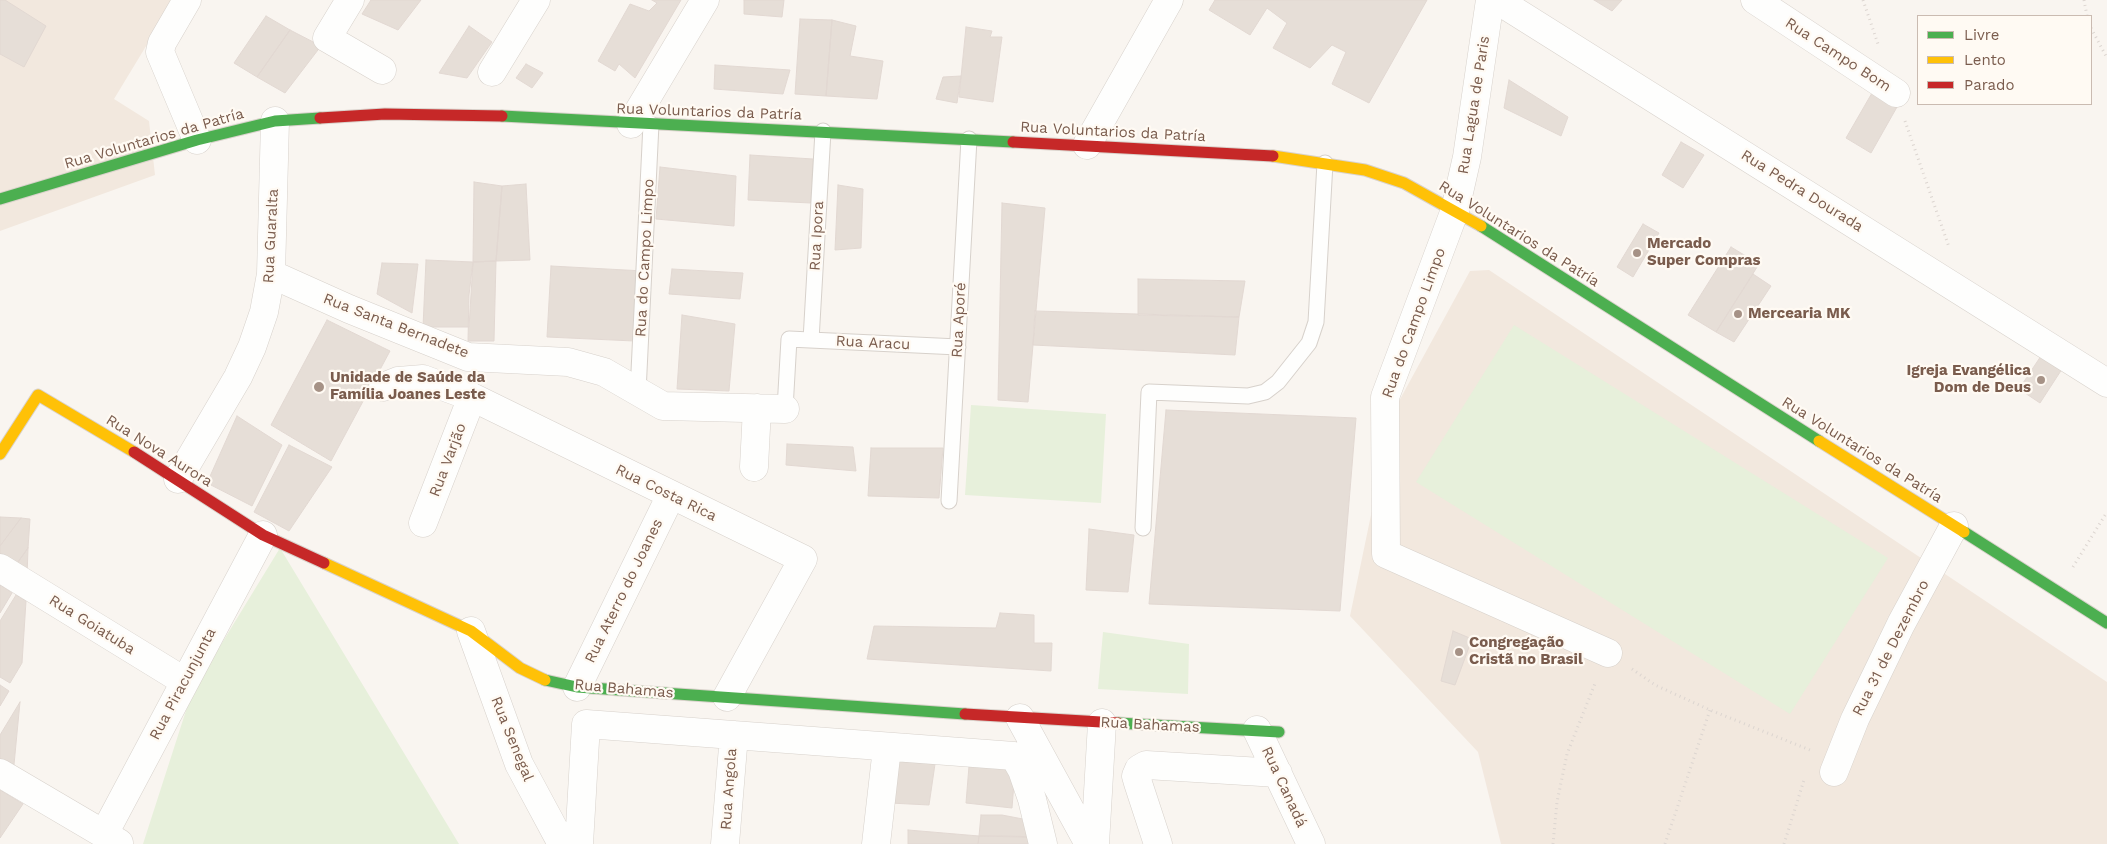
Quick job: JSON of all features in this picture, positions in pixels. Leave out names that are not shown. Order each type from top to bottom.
[{"type":"street","points":[[187,0],[162,43],[160,52],[197,140]]},
{"type":"street","points":[[350,0],[327,38],[382,70]]},
{"type":"street","points":[[492,72],[536,0]]},
{"type":"street","points":[[641,124],[704,0]]},
{"type":"street","points":[[1087,145],[1170,0]]},
{"type":"street","name":"Rua Lagua de Paris","points":[[1455,210],[1469,147],[1490,0]]},
{"type":"street","name":"Rua Pedra Dourada","points":[[1497,0],[2107,383]]},
{"type":"street","name":"Rua Campo Bom","points":[[1755,0],[1896,93]]},
{"type":"street","name":"Rua Voluntarios da Patría","points":[[0,199],[197,140],[275,121],[385,114],[478,115],[823,131],[1268,155],[1365,170],[1404,183],[1455,210],[2107,623]]},
{"type":"street","name":"Rua Guaralta","points":[[178,479],[238,377],[252,348],[264,312],[271,274],[275,121]]},
{"type":"street","name":"Rua do Campo Limpo","points":[[1455,210],[1384,397],[1386,554],[1608,653]]},
{"type":"street","name":"Rua Santa Bernadete","points":[[271,274],[349,309],[468,357],[568,362],[604,372],[663,406],[785,409]]},
{"type":"street","name":"Rua Costa Rica","points":[[383,388],[398,381],[423,379],[472,398],[803,559],[727,698]]},
{"type":"street","name":"Rua Nova Aurora","points":[[0,454],[38,394],[178,479],[263,535]]},
{"type":"street","name":"Rua Varjão","points":[[423,523],[472,398]]},
{"type":"street","points":[[754,467],[756,408]]},
{"type":"street","name":"Rua Aterro do Joanes","points":[[577,687],[671,495]]},
{"type":"street","name":"Rua 31 de Dezembro","points":[[1836,766],[1901,624],[1954,526]]},
{"type":"street","name":"Rua Bahamas","points":[[263,535],[471,631],[520,668],[545,680],[577,687],[1020,718],[1268,731]]},
{"type":"street","name":"Rua Piracunjunta","points":[[112,839],[184,681],[263,535]]},
{"type":"street","name":"Rua Goiatuba","points":[[0,568],[184,681]]},
{"type":"street","name":"Rua Senegal","points":[[471,631],[519,764],[562,844]]},
{"type":"street","points":[[1020,718],[1089,844]]},
{"type":"street","points":[[1095,844],[1102,722]]},
{"type":"street","points":[[579,844],[586,724],[1014,756],[1022,770],[1032,799],[1044,844]]},
{"type":"street","name":"Rua Canadá","points":[[1268,731],[1278,774],[1311,844]]},
{"type":"street","name":"Rua Angola","points":[[725,844],[734,735]]},
{"type":"street","points":[[876,844],[887,748]]},
{"type":"street","points":[[1158,844],[1136,776],[1140,769],[1146,766],[1278,774]]},
{"type":"street","points":[[0,773],[112,839]]},
{"type":"lane","name":"Rua do Campo Limpo","points":[[638,392],[641,124]]},
{"type":"lane","name":"Rua Ipora","points":[[812,340],[823,131]]},
{"type":"lane","name":"Rua Aporé","points":[[949,501],[969,139]]},
{"type":"lane","points":[[1143,528],[1149,392],[1248,396],[1265,392],[1278,382],[1309,344],[1316,322],[1325,163]]},
{"type":"lane","name":"Rua Aracu","points":[[785,409],[789,339],[958,347]]},
{"type":"path","points":[[1863,0],[1879,46]]},
{"type":"path","points":[[2084,0],[2087,15]]},
{"type":"path","points":[[2092,30],[2107,58]]},
{"type":"path","points":[[1896,93],[1943,236],[1951,251]]},
{"type":"path","points":[[2057,592],[2107,512]]},
{"type":"path","points":[[1553,844],[1557,802],[1567,754],[1608,653],[1655,685],[1836,766]]},
{"type":"path","points":[[1665,844],[1710,710]]},
{"type":"path","points":[[1784,844],[1804,779]]},
{"type":"shaded area","points":[[0,0],[174,0],[114,99],[149,121],[155,175],[0,231]]},
{"type":"shaded area","points":[[1489,270],[2107,682],[2107,844],[1501,844],[1478,752],[1350,616],[1392,414],[1470,271]]},
{"type":"green space","points":[[1514,325],[1888,558],[1790,714],[1416,482]]},
{"type":"green space","points":[[971,405],[1106,414],[1101,503],[965,495]]},
{"type":"green space","points":[[280,548],[459,844],[143,844],[192,692]]},
{"type":"green space","points":[[1103,632],[1189,644],[1188,694],[1098,689]]},
{"type":"building","points":[[0,0],[5,0],[46,26],[24,67],[0,54]]},
{"type":"building","points":[[371,0],[421,0],[398,30],[362,14]]},
{"type":"building","points":[[652,0],[681,0],[635,78],[619,64],[615,71],[598,61],[630,4],[649,11],[657,3]]},
{"type":"building","points":[[744,0],[784,0],[782,17],[744,14]]},
{"type":"building","points":[[1215,0],[1427,0],[1369,103],[1332,84],[1346,52],[1332,45],[1310,68],[1273,48],[1287,23],[1267,8],[1250,35],[1209,10]]},
{"type":"building","points":[[1594,0],[1622,0],[1612,11]]},
{"type":"building","points":[[266,16],[290,30],[257,77],[234,63]]},
{"type":"building","points":[[800,19],[832,20],[826,96],[795,94]]},
{"type":"building","points":[[832,20],[856,26],[850,56],[883,61],[877,99],[826,96]]},
{"type":"building","points":[[469,26],[492,42],[467,78],[439,73]]},
{"type":"building","points":[[966,27],[992,31],[990,37],[1002,37],[993,102],[959,97]]},
{"type":"building","points":[[290,30],[321,46],[285,93],[257,77]]},
{"type":"building","points":[[526,64],[543,73],[532,88],[516,78]]},
{"type":"building","points":[[715,65],[790,70],[783,94],[714,89]]},
{"type":"building","points":[[961,76],[957,103],[936,99],[943,77]]},
{"type":"building","points":[[1509,80],[1568,117],[1561,136],[1504,108]]},
{"type":"building","points":[[1872,93],[1897,107],[1871,153],[1846,138]]},
{"type":"building","points":[[1681,142],[1704,155],[1683,188],[1662,175]]},
{"type":"building","points":[[750,155],[813,159],[811,203],[748,200]]},
{"type":"building","points":[[660,167],[736,176],[734,226],[656,219]]},
{"type":"building","points":[[474,182],[502,186],[496,261],[473,262]]},
{"type":"building","points":[[526,184],[530,260],[496,261],[502,186]]},
{"type":"building","points":[[838,185],[863,189],[861,248],[835,250]]},
{"type":"building","points":[[1002,203],[1045,208],[1028,402],[998,400]]},
{"type":"building","points":[[1643,224],[1659,233],[1633,277],[1617,267]]},
{"type":"building","points":[[1731,247],[1759,264],[1716,332],[1688,315]]},
{"type":"building","points":[[426,260],[473,262],[469,327],[423,327]]},
{"type":"building","points":[[496,261],[494,341],[468,341],[469,295],[473,262]]},
{"type":"building","points":[[382,263],[418,264],[412,313],[377,294]]},
{"type":"building","points":[[551,266],[644,271],[634,341],[547,337]]},
{"type":"building","points":[[672,269],[743,273],[740,299],[669,294]]},
{"type":"building","points":[[1753,274],[1771,286],[1734,342],[1716,332]]},
{"type":"building","points":[[1138,279],[1245,281],[1239,317],[1138,315]]},
{"type":"building","points":[[1035,311],[1239,317],[1235,355],[1033,345]]},
{"type":"building","points":[[682,315],[735,324],[729,391],[677,389]]},
{"type":"building","points":[[327,320],[390,351],[331,461],[271,425]]},
{"type":"building","points":[[2043,353],[2064,366],[2040,403],[2019,389]]},
{"type":"building","points":[[1166,410],[1356,418],[1340,611],[1149,604]]},
{"type":"building","points":[[237,416],[282,445],[252,506],[207,483]]},
{"type":"building","points":[[787,444],[853,447],[856,471],[786,465]]},
{"type":"building","points":[[289,445],[332,467],[289,531],[254,512]]},
{"type":"building","points":[[871,448],[943,448],[939,498],[868,496]]},
{"type":"building","points":[[0,517],[21,518],[0,546]]},
{"type":"building","points":[[21,518],[30,519],[28,548],[13,569],[0,560],[0,546]]},
{"type":"building","points":[[1089,529],[1134,535],[1128,592],[1086,590]]},
{"type":"building","points":[[28,548],[27,578],[13,569]]},
{"type":"building","points":[[0,585],[12,593],[0,613]]},
{"type":"building","points":[[16,595],[26,601],[22,663],[10,683],[0,677],[0,621]]},
{"type":"building","points":[[1000,613],[1034,615],[1034,643],[1052,643],[1051,671],[867,659],[874,626],[996,628]]},
{"type":"building","points":[[1453,631],[1472,639],[1455,685],[1441,681]]},
{"type":"building","points":[[0,685],[9,691],[0,706]]},
{"type":"building","points":[[20,702],[13,775],[0,765],[0,735]]},
{"type":"building","points":[[896,761],[935,764],[929,805],[890,803]]},
{"type":"building","points":[[969,766],[1015,770],[1012,808],[966,803]]},
{"type":"building","points":[[0,790],[23,804],[0,838]]},
{"type":"building","points":[[981,815],[1002,815],[1028,820],[1026,837],[979,836]]},
{"type":"building","points":[[908,830],[979,836],[978,844],[908,844]]},
{"type":"building","points":[[979,836],[1042,837],[1040,844],[978,844]]},
{"type":"traffic: fast","points":[[502,116],[1013,142]]},
{"type":"traffic: fast","points":[[0,199],[197,140],[275,121],[320,118]]},
{"type":"traffic: fast","points":[[1481,226],[1819,441]]},
{"type":"traffic: fast","points":[[1964,532],[2107,623]]},
{"type":"traffic: fast","points":[[545,680],[577,687],[965,714]]},
{"type":"traffic: fast","points":[[1118,723],[1279,732]]},
{"type":"traffic: slow","points":[[1273,156],[1365,170],[1404,183],[1481,226]]},
{"type":"traffic: slow","points":[[0,454],[38,395],[134,452]]},
{"type":"traffic: slow","points":[[1819,441],[1964,532]]},
{"type":"traffic: slow","points":[[324,563],[471,631],[520,668],[545,680]]},
{"type":"traffic: jam","points":[[320,118],[385,114],[502,116]]},
{"type":"traffic: jam","points":[[1013,142],[1273,156]]},
{"type":"traffic: jam","points":[[134,452],[263,535],[324,563]]},
{"type":"traffic: jam","points":[[965,714],[1118,723]]},
{"type":"place","name":"Mercado Super Compras","points":[[1637,253]]},
{"type":"place","name":"Mercearia MK","points":[[1738,314]]},
{"type":"place","name":"Igreja Evangélica Dom de Deus","points":[[2041,380]]},
{"type":"place","name":"Unidade de Saúde da Família Joanes Leste","points":[[319,387]]},
{"type":"place","name":"Congregação Cristã no Brasil","points":[[1459,652]]}]
